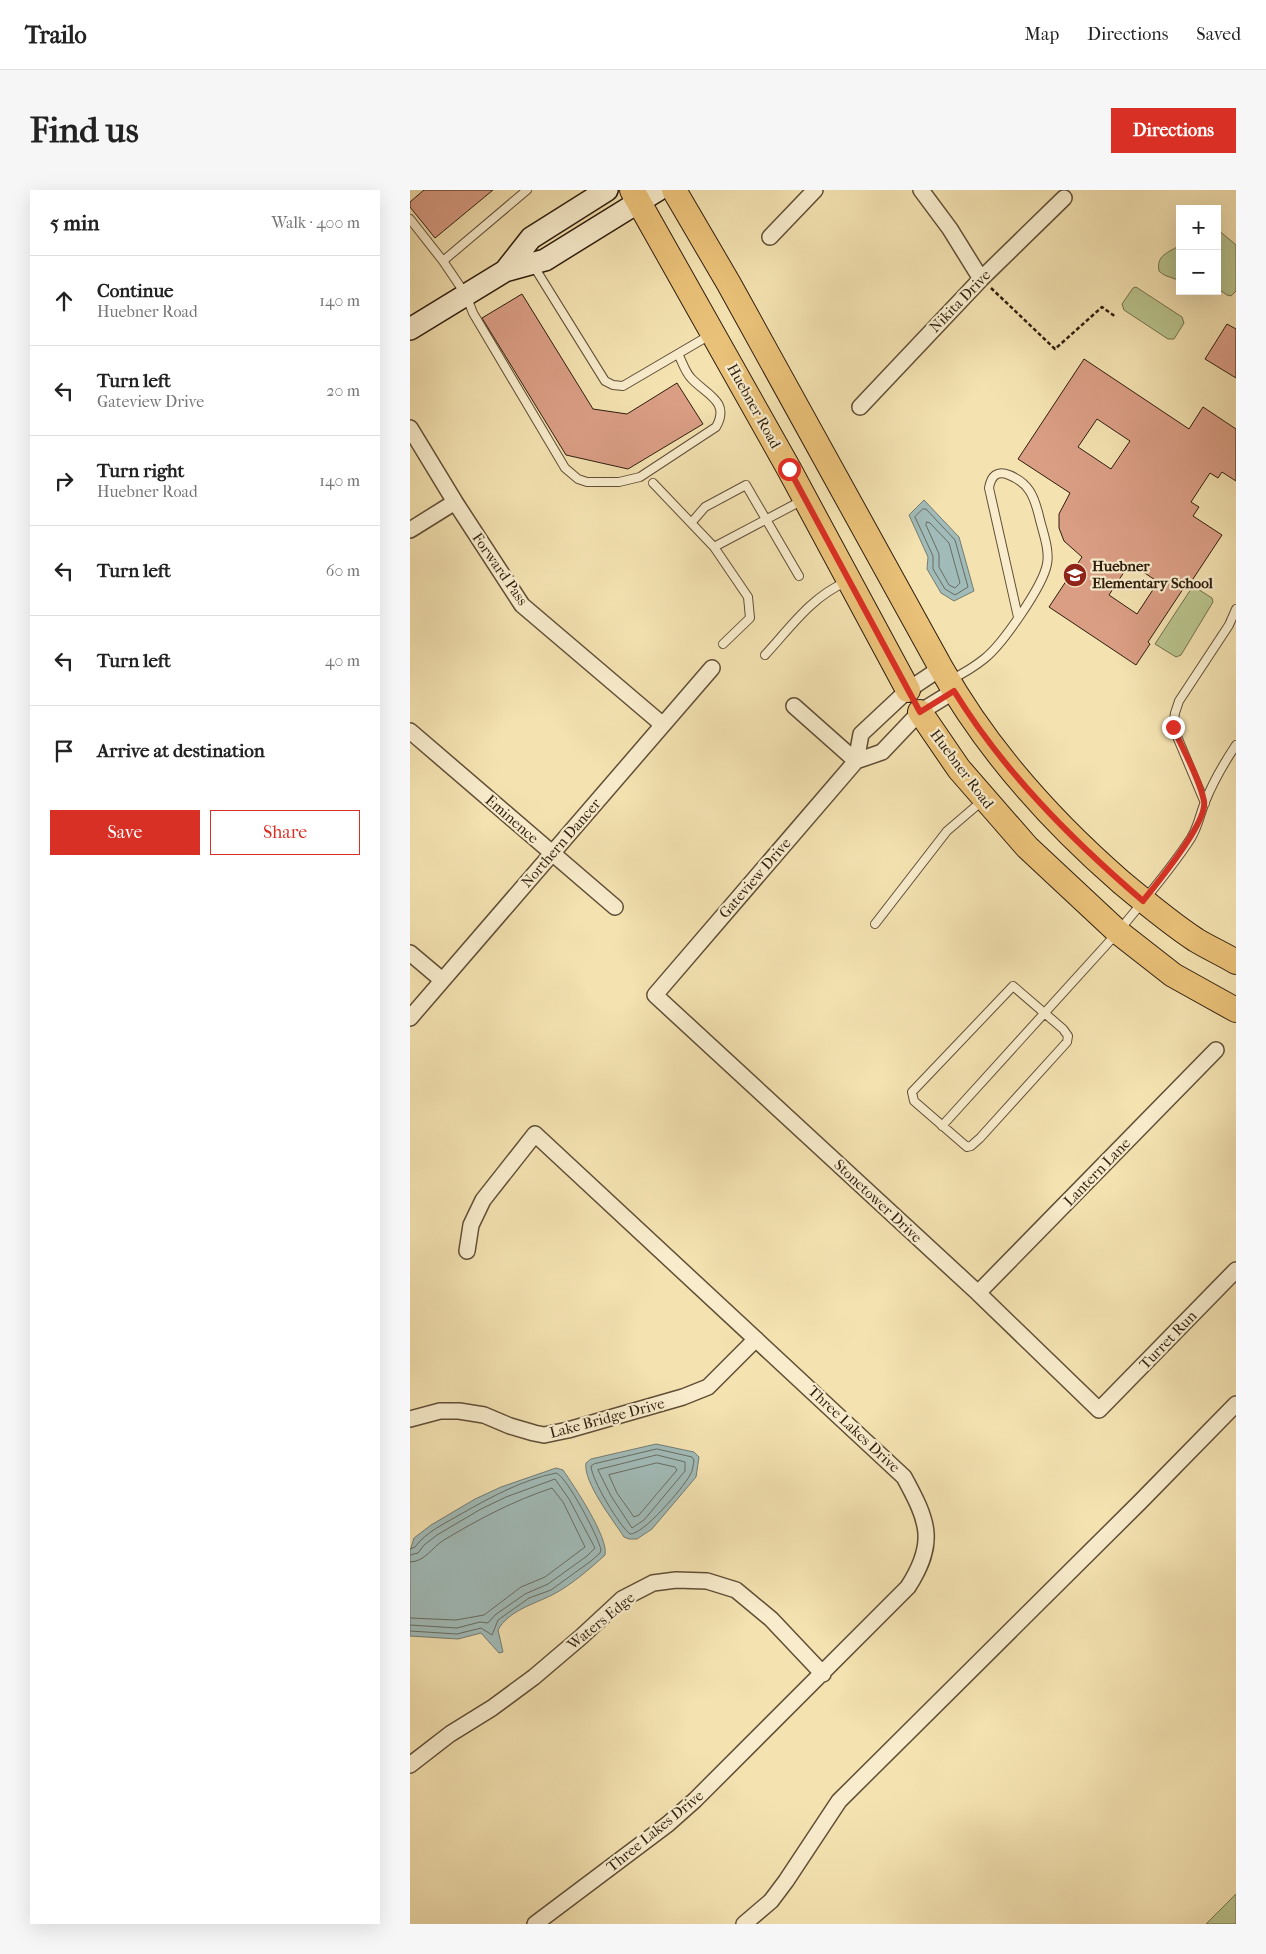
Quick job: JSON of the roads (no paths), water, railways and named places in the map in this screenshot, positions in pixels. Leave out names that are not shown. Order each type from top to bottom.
[{"type":"main road","points":[[674,190],[729,284],[948,680],[970,716],[1007,765],[1047,812],[1093,858],[1143,901],[1195,939],[1236,962]]},
{"type":"main road","name":"Huebner Road","points":[[643,194],[713,334],[908,690]]},
{"type":"main road","name":"Huebner Road","points":[[920,712],[959,770],[1027,847],[1118,932],[1173,975],[1236,1010]]},
{"type":"street","points":[[410,329],[505,271],[526,256],[531,238],[607,190]]},
{"type":"street","points":[[770,237],[815,190]]},
{"type":"street","points":[[921,190],[950,229],[981,279]]},
{"type":"street","points":[[526,256],[544,260],[643,194]]},
{"type":"street","name":"Nikita Drive","points":[[860,407],[981,279],[1064,198]]},
{"type":"street","name":"Forward Pass","points":[[410,429],[522,605],[663,725]]},
{"type":"street","points":[[410,530],[455,502]]},
{"type":"street","name":"Northern Dancer","points":[[410,1018],[712,668]]},
{"type":"street","points":[[856,761],[861,734],[908,690],[948,680]]},
{"type":"street","points":[[856,761],[882,752],[948,680]]},
{"type":"street","name":"Huebner Road","points":[[908,690],[920,712]]},
{"type":"street","points":[[794,706],[856,761]]},
{"type":"street","name":"Eminence","points":[[410,731],[615,907]]},
{"type":"street","name":"Gateview Drive","points":[[655,995],[856,761]]},
{"type":"street","points":[[410,953],[442,980]]},
{"type":"street","name":"Stonetower Drive","points":[[655,995],[978,1293],[1099,1410]]},
{"type":"street","name":"Lantern Lane","points":[[978,1293],[1216,1050]]},
{"type":"street","name":"Three Lakes Drive","points":[[467,1251],[471,1225],[483,1200],[535,1134],[904,1477],[921,1507],[926,1527],[926,1542],[920,1568],[908,1587],[823,1674],[695,1800],[668,1824],[535,1924]]},
{"type":"street","name":"Turret Run","points":[[1099,1410],[1236,1270]]},
{"type":"street","name":"Lake Bridge Drive","points":[[410,1419],[440,1411],[459,1411],[484,1415],[510,1426],[544,1435],[568,1430],[683,1397],[708,1387],[756,1339]]},
{"type":"street","points":[[744,1924],[770,1901],[786,1881],[839,1801],[1236,1404]]},
{"type":"street","name":"Waters Edge","points":[[410,1765],[450,1734],[492,1708],[534,1677],[582,1637],[622,1600],[654,1583],[676,1580],[707,1581],[736,1590],[771,1618],[823,1674]]},
{"type":"lane","points":[[443,261],[527,190]]},
{"type":"lane","points":[[410,219],[466,294],[473,313],[486,336],[565,468],[578,479],[588,482],[619,482],[640,477],[716,427],[721,414],[719,406],[714,397],[690,377],[678,354]]},
{"type":"lane","points":[[526,256],[605,380],[613,385],[623,386],[713,334]]},
{"type":"lane","points":[[948,680],[969,671],[997,647],[1018,617],[1042,582],[1048,563],[1046,542],[1033,495],[1026,485],[1016,478],[1003,473],[994,475],[990,480],[989,488],[1018,617]]},
{"type":"lane","points":[[653,483],[714,547],[748,598],[750,618],[723,644]]},
{"type":"lane","points":[[692,522],[705,507],[746,485],[799,576]]},
{"type":"lane","points":[[714,547],[805,499]]},
{"type":"lane","points":[[765,655],[817,598],[832,588],[850,581]]},
{"type":"lane","points":[[1205,803],[1192,768],[1173,727],[1174,713],[1179,701],[1229,625],[1236,609]]},
{"type":"lane","points":[[942,1126],[1118,932],[1143,901],[1191,837],[1226,760],[1236,745]]},
{"type":"lane","points":[[875,924],[947,831],[984,799]]},
{"type":"lane","points":[[1013,986],[1045,1012],[1068,1036],[1067,1042],[971,1146],[967,1147],[914,1101],[912,1092],[1013,986]]},
{"type":"water","points":[[924,500],[959,537],[974,591],[954,601],[941,593],[927,569],[928,557],[909,515]]},
{"type":"water","points":[[656,1444],[694,1452],[699,1457],[696,1477],[652,1529],[637,1539],[629,1539],[624,1537],[594,1490],[586,1471],[586,1463],[591,1459]]},
{"type":"water","points":[[556,1468],[563,1470],[590,1512],[602,1537],[605,1555],[566,1587],[522,1609],[502,1623],[498,1630],[503,1652],[499,1653],[481,1633],[458,1639],[410,1636],[410,1551],[414,1538],[431,1525],[475,1499],[501,1487]]},
{"type":"place","name":"Huebner Elementary School","points":[[1075,575]]}]
